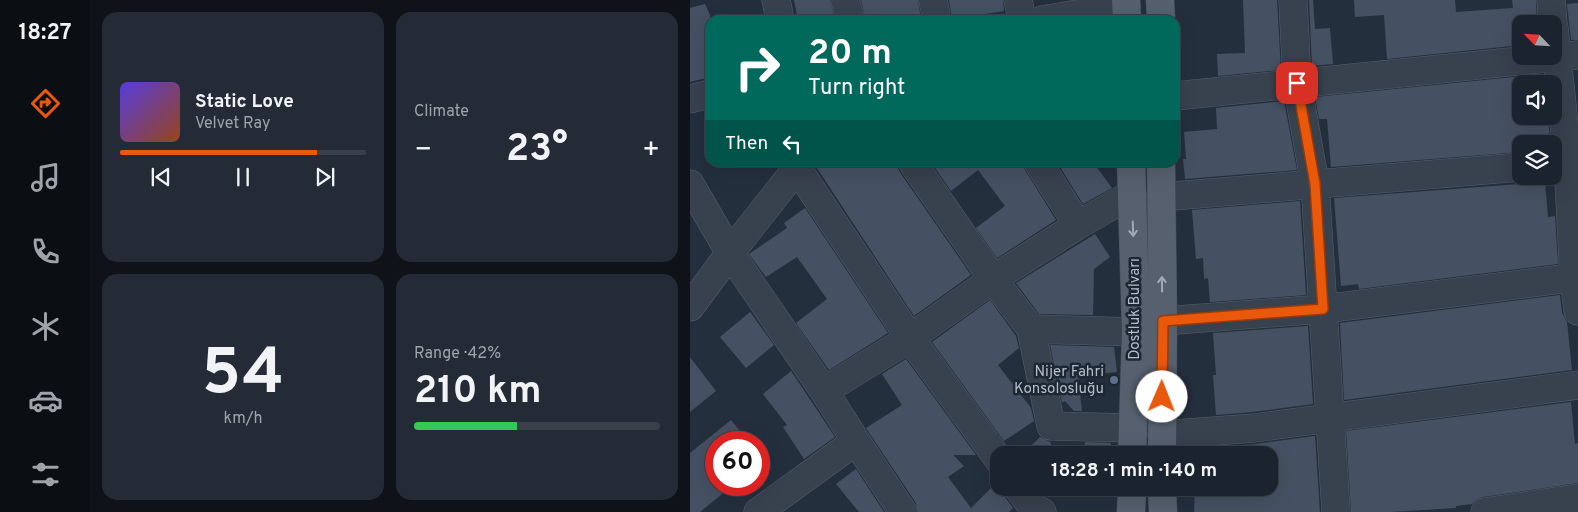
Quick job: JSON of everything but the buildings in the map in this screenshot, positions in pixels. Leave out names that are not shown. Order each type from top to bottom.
[{"type":"main road","points":[[1160,0],[1161,15]]},
{"type":"main road","name":"Dostluk Bulvarı","points":[[1131,167],[1136,332],[1132,446]]},
{"type":"main road","name":"Dostluk Bulvarı","points":[[1162,167],[1162,445]]},
{"type":"main road","points":[[1131,512],[1132,496]]},
{"type":"main road","points":[[1162,496],[1163,512]]},
{"type":"street","points":[[776,0],[779,15]]},
{"type":"street","points":[[845,0],[850,15]]},
{"type":"street","points":[[934,0],[937,15]]},
{"type":"street","points":[[1018,0],[1021,15]]},
{"type":"street","points":[[1293,0],[1297,83],[1315,184],[1336,512]]},
{"type":"street","points":[[1551,0],[1552,15]]},
{"type":"street","points":[[1081,15],[1127,9]]},
{"type":"street","points":[[1180,95],[1567,57],[1567,162],[1578,311]]},
{"type":"street","points":[[690,98],[705,95]]},
{"type":"street","points":[[690,308],[796,167]]},
{"type":"street","points":[[799,167],[910,338],[990,448]]},
{"type":"street","points":[[915,167],[993,279],[1031,329],[1051,426],[1132,428]]},
{"type":"street","points":[[1041,167],[1078,224]]},
{"type":"street","points":[[1161,197],[1512,168]]},
{"type":"street","points":[[690,184],[730,253],[824,391],[903,512]]},
{"type":"street","points":[[824,391],[910,338],[993,279],[1078,224],[1132,194]]},
{"type":"street","points":[[1163,321],[1323,309],[1576,278]]},
{"type":"street","points":[[1031,329],[1136,332]]},
{"type":"street","points":[[1162,445],[1254,428],[1578,385]]},
{"type":"street","points":[[758,512],[856,441]]},
{"type":"street","points":[[1485,512],[1578,498]]},
{"type":"place","name":"Nijer Fahri Konsolosluğu","points":[[1114,380]]},
{"type":"route","points":[[1162,397],[1163,321],[1323,309],[1315,184],[1297,83]]}]
